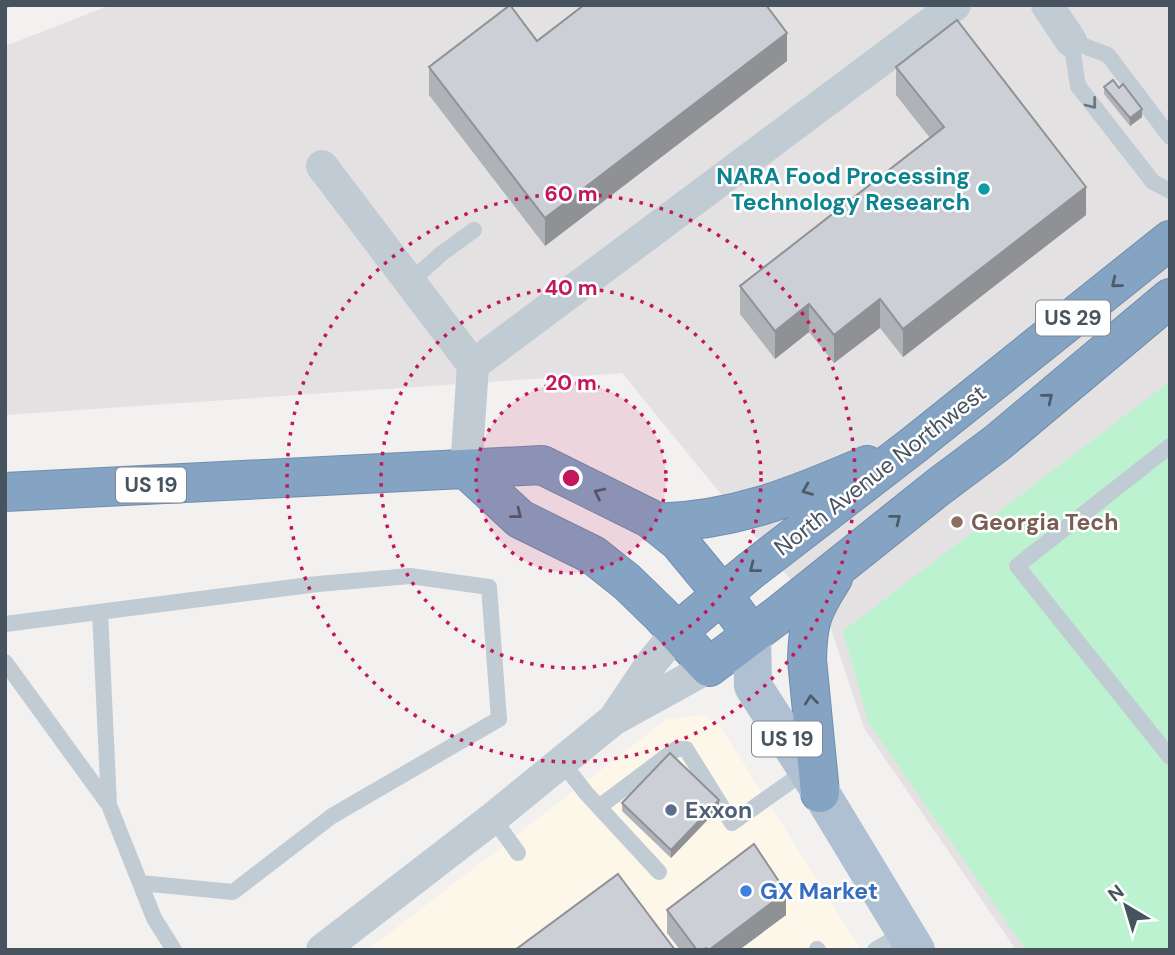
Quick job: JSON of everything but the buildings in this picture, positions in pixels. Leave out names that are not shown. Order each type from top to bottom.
[{"type":"highway","name":"North Avenue Northwest","points":[[677,632],[1170,240]]},
{"type":"highway","name":"North Avenue Northwest","points":[[709,667],[997,443],[1170,298]]},
{"type":"highway","points":[[655,523],[712,518],[775,503],[915,444]]},
{"type":"highway","points":[[466,469],[542,465],[655,523],[679,542],[752,635]]},
{"type":"highway","points":[[466,469],[520,519],[593,555],[627,582],[709,667]]},
{"type":"highway","name":"US 19","points":[[5,492],[466,469]]},
{"type":"highway","name":"US 29","points":[[814,782],[807,638],[810,618],[843,562]]},
{"type":"main road","points":[[709,667],[753,686],[752,635]]},
{"type":"main road","name":"US 19","points":[[753,686],[814,782],[898,944]]},
{"type":"street","points":[[473,365],[955,5]]},
{"type":"street","points":[[1046,5],[1072,41]]},
{"type":"street","points":[[322,166],[473,365],[466,469]]},
{"type":"street","name":"North Avenue Northwest","points":[[613,720],[653,661],[677,632]]},
{"type":"street","name":"North Avenue Northwest","points":[[322,950],[493,818],[613,720],[709,667]]},
{"type":"lane","points":[[1170,137],[1108,55],[1072,41],[1078,86],[1153,182],[1170,191]]},
{"type":"lane","points":[[410,282],[440,254],[474,229]]},
{"type":"lane","points":[[1170,446],[1017,566],[1170,757]]},
{"type":"lane","points":[[5,624],[317,584],[410,576],[489,587],[499,719],[332,816],[233,892],[139,883]]},
{"type":"lane","points":[[100,612],[109,805]]},
{"type":"lane","points":[[5,662],[109,805],[154,918],[174,950]]},
{"type":"lane","points":[[599,807],[676,749],[686,749],[732,822],[814,782]]},
{"type":"lane","points":[[562,762],[659,873]]},
{"type":"lane","points":[[493,818],[518,853]]},
{"type":"shaded area","name":"Georgia Tech","points":[[111,5],[1170,5],[1170,950],[1016,950],[864,728],[831,629],[622,373],[5,415],[5,46]]},
{"type":"shaded area","points":[[704,715],[720,726],[861,950],[368,950],[667,719]]},
{"type":"green space","points":[[1170,381],[1170,950],[1026,950],[869,723],[843,631]]},
{"type":"place","name":"NARA Food Processing Technology Research","points":[[984,189]]},
{"type":"place","name":"Georgia Tech","points":[[957,522]]},
{"type":"place","name":"Exxon","points":[[671,810]]},
{"type":"place","name":"GX Market","points":[[746,891]]}]
